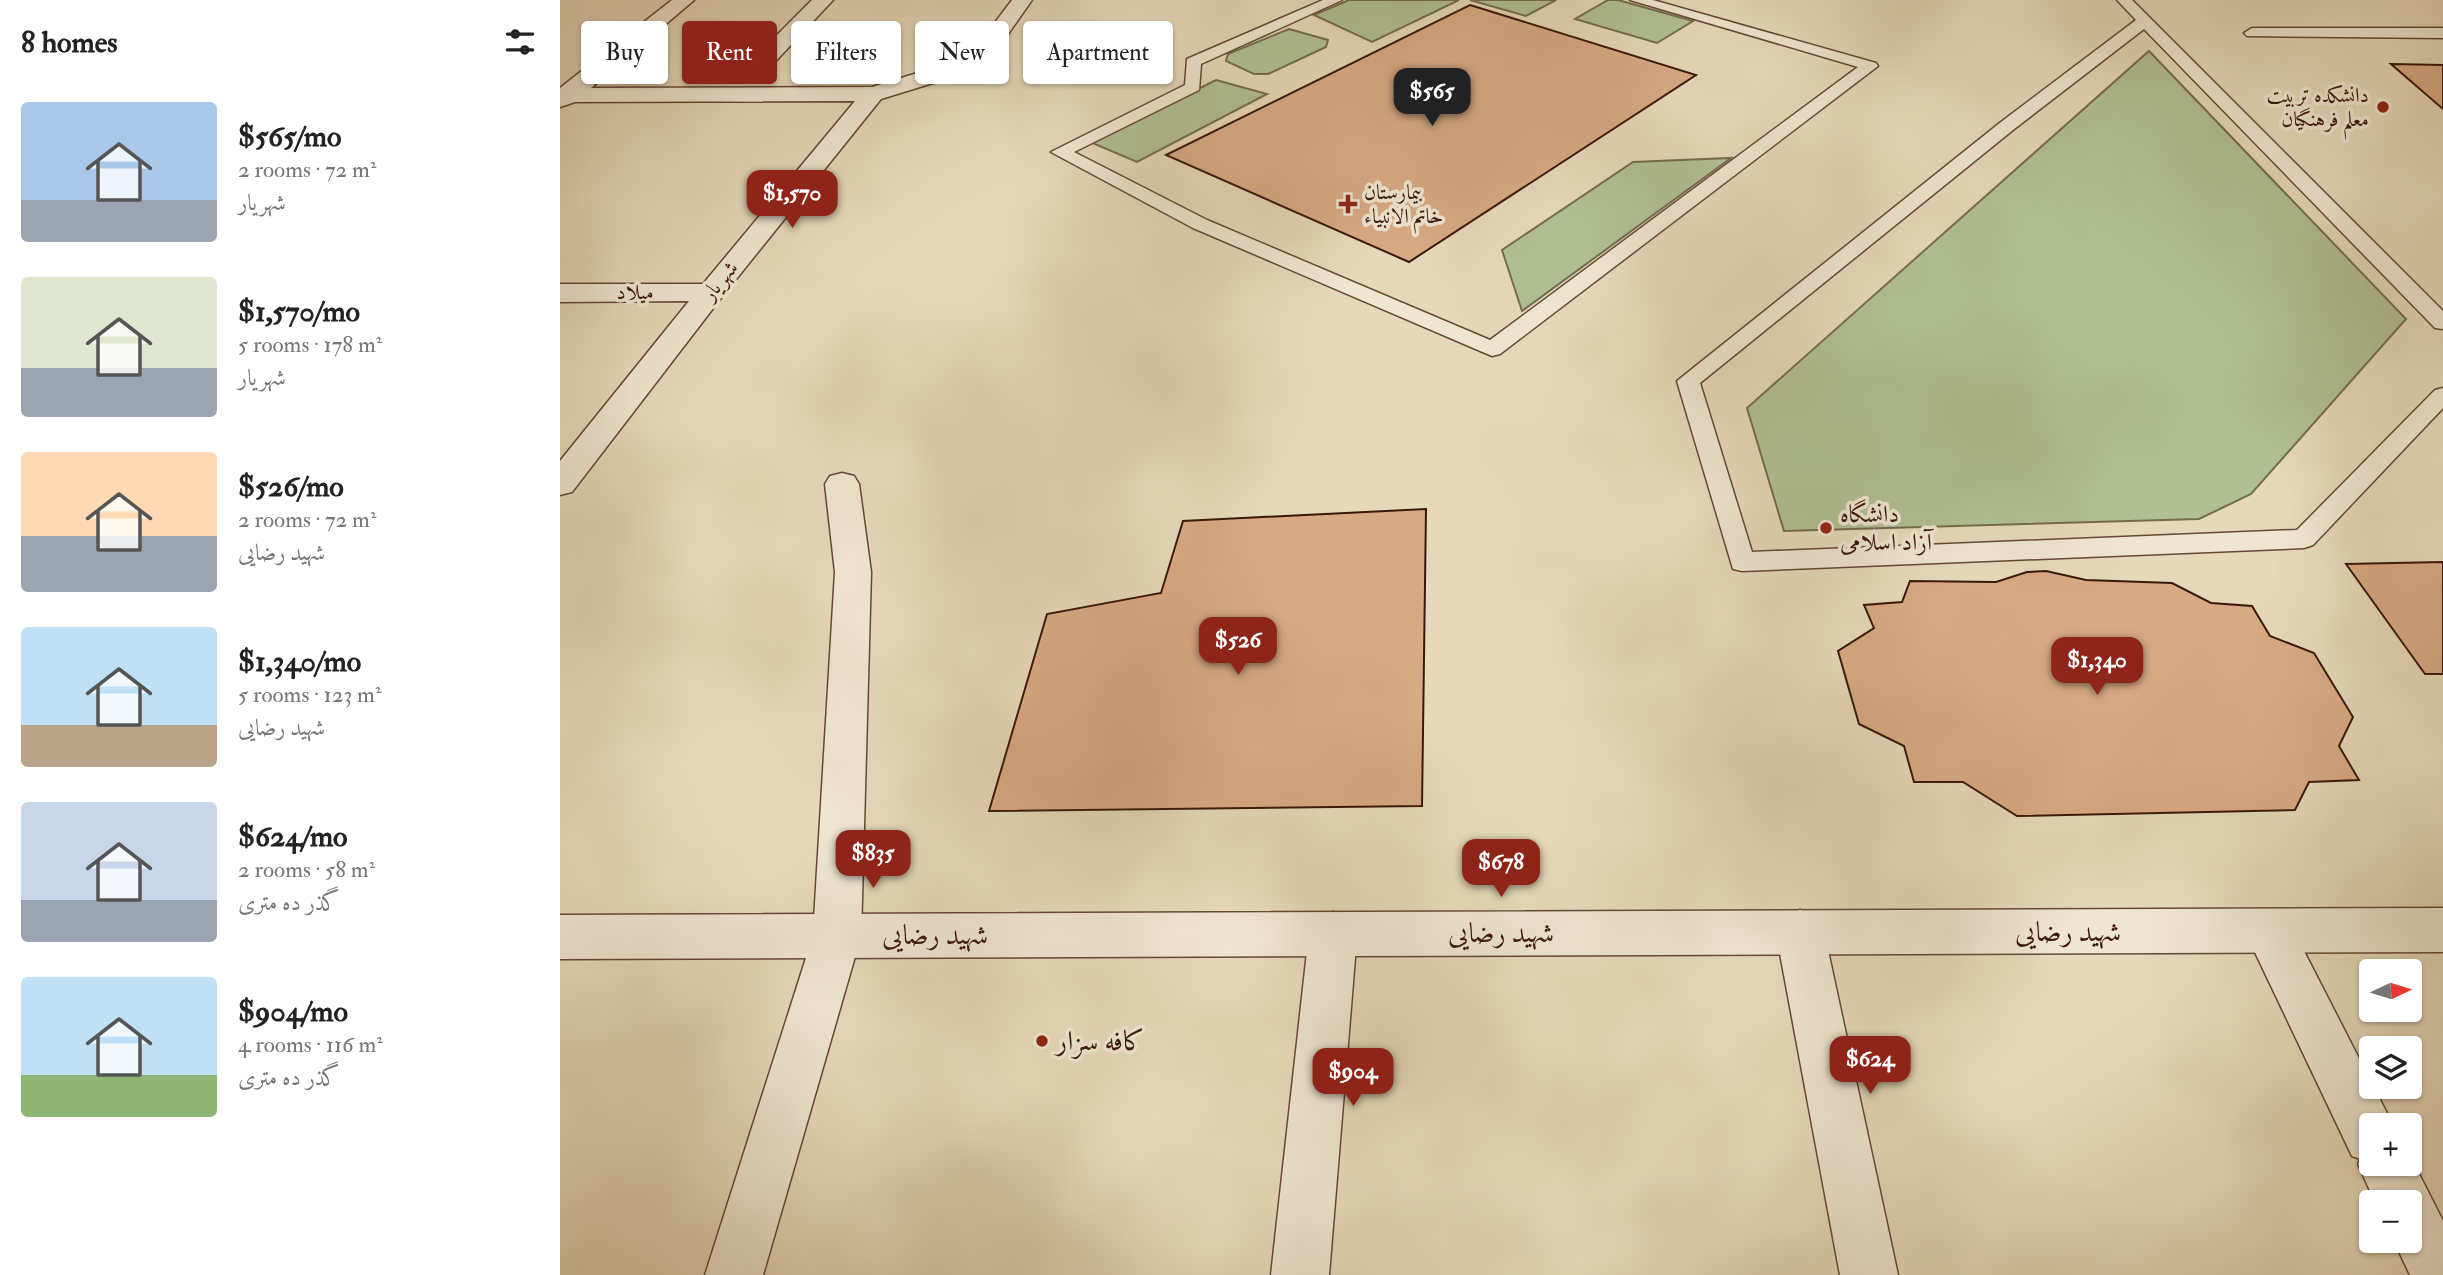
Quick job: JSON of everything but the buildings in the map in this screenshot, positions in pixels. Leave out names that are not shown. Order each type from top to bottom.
[{"type":"street","points":[[563,97],[684,0]]},
{"type":"street","points":[[777,47],[822,0]]},
{"type":"street","points":[[563,97],[873,94],[977,62],[1022,0]]},
{"type":"street","name":"شهریار","points":[[560,484],[711,292],[873,94]]},
{"type":"street","name":"میلاد","points":[[560,293],[711,292]]},
{"type":"street","points":[[734,1275],[837,936],[853,572],[842,484]]},
{"type":"street","name":"شهید رضایی","points":[[560,937],[2443,930]]},
{"type":"street","points":[[2269,931],[2359,1113]]},
{"type":"street","points":[[1800,932],[1869,1275]]},
{"type":"street","points":[[1300,1275],[1333,934]]},
{"type":"street","points":[[2422,1238],[2440,1275]]},
{"type":"lane","points":[[1335,0],[1193,62],[1193,87],[1060,152],[1200,224],[1492,349],[1871,66],[1637,0]]},
{"type":"lane","points":[[2124,0],[2443,323]]},
{"type":"lane","points":[[2143,22],[2007,126],[1688,381],[1742,562],[2304,539],[2443,395]]},
{"type":"lane","points":[[2252,33],[2443,33]]},
{"type":"green space","points":[[1349,0],[1459,0],[1372,42],[1314,15]]},
{"type":"green space","points":[[1470,0],[1556,0],[1526,16]]},
{"type":"green space","points":[[1608,0],[1618,0],[1693,21],[1657,43],[1575,19]]},
{"type":"green space","points":[[1289,29],[1328,40],[1326,47],[1268,74],[1254,74],[1226,61],[1228,54]]},
{"type":"green space","points":[[2149,51],[2406,319],[2251,494],[2199,519],[1784,531],[1747,408]]},
{"type":"green space","points":[[1216,80],[1267,94],[1137,162],[1090,142]]},
{"type":"green space","points":[[1731,158],[1522,311],[1502,250],[1633,162]]},
{"type":"place","name":"دانشکده تربیت معلم فرهنگیان","points":[[2383,107]]},
{"type":"place","name":"بیمارستان خاتم الانبیاء","points":[[1348,204]]},
{"type":"place","name":"دانشگاه آزاد اسلامی","points":[[1826,528]]},
{"type":"place","name":"کافه سزار","points":[[1042,1041]]}]
